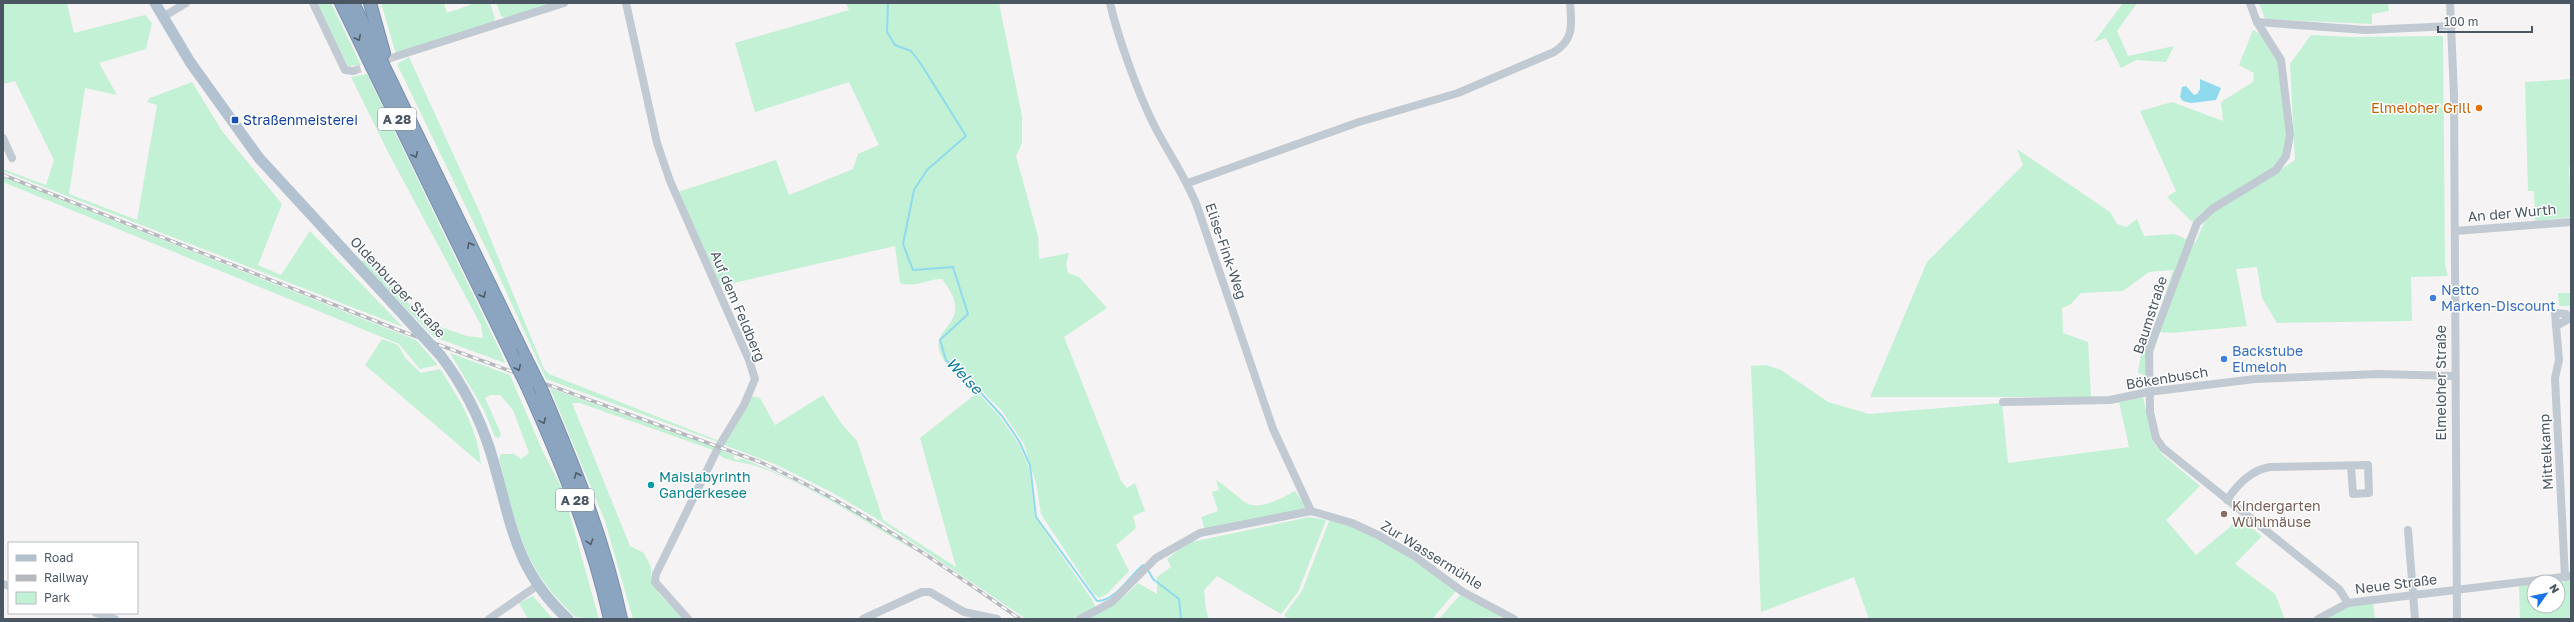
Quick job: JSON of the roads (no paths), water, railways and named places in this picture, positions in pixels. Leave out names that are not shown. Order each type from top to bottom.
[{"type":"highway","name":"A 28","points":[[341,3],[510,350],[556,451],[584,525],[610,619]]},
{"type":"highway","name":"A 28","points":[[353,3],[542,391],[582,485],[604,553],[621,619]]},
{"type":"highway","points":[[370,3],[386,58],[388,76]]},
{"type":"main road","name":"Oldenburger Straße","points":[[155,3],[194,68],[259,158],[441,356],[474,407],[490,451],[512,535],[538,585],[568,619]]},
{"type":"street","points":[[163,16],[186,3]]},
{"type":"street","points":[[313,3],[345,70],[353,71]]},
{"type":"street","points":[[397,56],[564,3]]},
{"type":"street","name":"Auf dem Feldberg","points":[[626,3],[657,143],[670,181],[746,353],[755,379],[744,405],[719,446],[656,574],[655,582],[688,619]]},
{"type":"street","name":"Elise-Fink-Weg","points":[[1110,3],[1135,80],[1155,126],[1188,183],[1273,429],[1311,511]]},
{"type":"street","points":[[1188,183],[1359,122],[1458,92],[1554,52],[1565,45],[1569,38],[1570,3]]},
{"type":"street","name":"Baumstraße","points":[[2250,3],[2257,22],[2282,60],[2290,135],[2286,156],[2276,170],[2212,209],[2197,223],[2149,350],[2148,392],[2156,438],[2163,448],[2339,589],[2348,603]]},
{"type":"street","name":"Elmeloher Straße","points":[[2450,3],[2452,26],[2455,231],[2454,376],[2457,619]]},
{"type":"street","points":[[2257,22],[2366,30],[2452,26]]},
{"type":"street","points":[[3,138],[12,158]]},
{"type":"street","name":"An der Wurth","points":[[2455,231],[2571,222]]},
{"type":"street","name":"Mittelkamp","points":[[2556,326],[2559,360],[2555,378],[2568,576]]},
{"type":"street","name":"Bökenbusch","points":[[2003,402],[2110,400],[2148,392],[2255,379],[2378,374],[2454,376]]},
{"type":"street","points":[[2227,500],[2245,478],[2261,468],[2351,466]]},
{"type":"street","points":[[1080,619],[1112,602],[1146,569],[1173,546],[1200,533],[1311,511]]},
{"type":"street","name":"Zur Wassermühle","points":[[1311,511],[1352,523],[1378,535],[1414,556],[1463,592],[1514,619]]},
{"type":"street","points":[[2408,530],[2415,619]]},
{"type":"street","name":"Neue Straße","points":[[2318,619],[2348,603],[2568,576]]},
{"type":"street","points":[[488,619],[538,585]]},
{"type":"street","points":[[863,619],[922,592],[930,592],[964,612],[997,619]]},
{"type":"street","points":[[99,614],[115,619]]},
{"type":"water","points":[[2200,79],[2221,88],[2216,100],[2191,103],[2183,101],[2180,97],[2182,87],[2186,86],[2194,95],[2197,94],[2200,89]]},
{"type":"waterway","name":"Welse","points":[[888,3],[887,32],[895,45],[911,51],[921,64],[966,136],[927,170],[914,190],[903,244],[913,270],[953,267],[968,314],[940,340],[946,360],[981,393],[1002,416],[1019,441],[1030,465],[1036,517],[1097,601],[1104,600],[1116,593],[1138,569],[1143,565],[1145,567]]},
{"type":"waterway","name":"Welse","points":[[1148,570],[1153,579],[1179,599],[1181,619]]},
{"type":"tunnel","points":[[353,71],[397,56]]},
{"type":"railway","points":[[3,175],[401,331],[760,462],[829,497],[894,534],[957,575],[1020,619]]},
{"type":"place","name":"Elmeloher Grill","points":[[2479,108]]},
{"type":"place","name":"Straßenmeisterei","points":[[235,120]]},
{"type":"place","name":"Netto Marken-Discount","points":[[2433,298]]},
{"type":"place","name":"Backstube Elmeloh","points":[[2224,359]]},
{"type":"place","name":"Maislabyrinth Ganderkesee","points":[[651,485]]},
{"type":"place","name":"Kindergarten Wühlmäuse","points":[[2224,514]]}]
